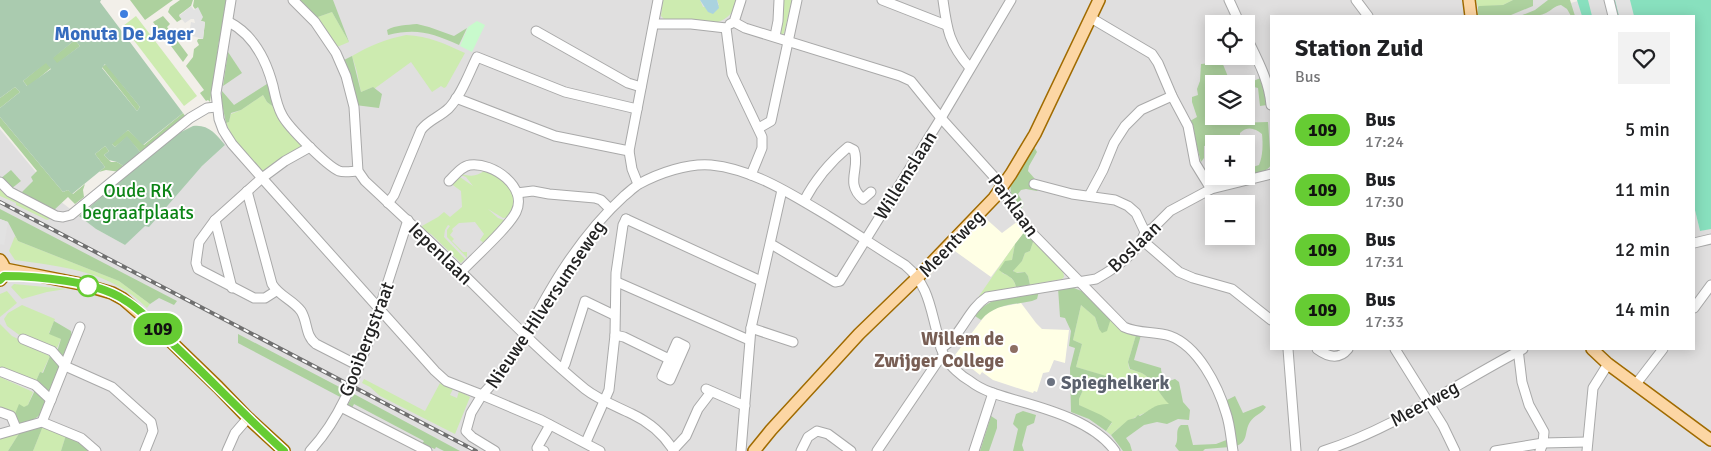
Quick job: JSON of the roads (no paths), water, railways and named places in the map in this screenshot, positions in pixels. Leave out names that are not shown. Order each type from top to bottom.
[{"type":"main road","name":"Meentweg","points":[[754,451],[859,334],[969,226],[1002,188],[1035,134],[1099,0]]},
{"type":"main road","points":[[1468,0],[1471,15]]},
{"type":"main road","points":[[2,271],[81,284],[112,293],[123,299],[181,351],[284,451]]},
{"type":"main road","points":[[1593,350],[1608,364],[1711,440]]},
{"type":"street","name":"Nieuwe Hilversumseweg","points":[[231,0],[229,22],[216,93],[216,107],[223,130],[232,144],[262,178],[446,381],[482,395],[498,377],[564,268],[585,239],[613,206],[638,184],[666,172],[686,167],[710,165],[751,175],[804,201],[905,265],[918,277]]},
{"type":"street","points":[[229,22],[252,40],[261,53],[268,68],[282,116],[334,168],[341,172],[358,171],[354,107],[346,76],[336,53],[315,22],[292,0]]},
{"type":"street","points":[[638,184],[632,169],[629,151],[658,0]]},
{"type":"street","points":[[654,24],[691,24],[726,28],[734,22],[740,0]]},
{"type":"street","points":[[776,36],[779,0]]},
{"type":"street","points":[[759,128],[771,121],[797,0]]},
{"type":"street","points":[[882,0],[946,25]]},
{"type":"street","points":[[943,0],[946,25],[950,37],[958,54],[970,68]]},
{"type":"street","name":"Willemslaan","points":[[770,244],[834,282],[840,281],[1012,0]]},
{"type":"street","points":[[1229,0],[1236,15]]},
{"type":"street","points":[[1356,0],[1367,15]]},
{"type":"street","points":[[1609,0],[1613,15]]},
{"type":"street","points":[[1091,18],[1152,54],[1188,126],[1195,163],[1211,189]]},
{"type":"street","name":"Parklaan","points":[[734,22],[746,28],[776,36],[911,81],[941,118],[997,180],[1016,212],[1030,230],[1124,327],[1134,331],[1170,336],[1196,355],[1214,380],[1227,414],[1233,451]]},
{"type":"street","points":[[726,28],[732,74],[762,137],[762,148],[751,175]]},
{"type":"street","points":[[536,31],[628,83],[641,87]]},
{"type":"street","points":[[1255,52],[1268,76],[1270,91]]},
{"type":"street","points":[[388,202],[394,195],[421,130],[448,109],[456,98],[477,57],[565,92],[637,109]]},
{"type":"street","points":[[1089,196],[1103,170],[1114,143],[1125,126],[1141,110],[1172,96]]},
{"type":"street","points":[[456,98],[555,136],[629,151]]},
{"type":"street","points":[[0,182],[14,194],[56,216],[71,215],[190,118],[207,108],[216,107]]},
{"type":"street","points":[[276,291],[265,298],[254,298],[232,288],[196,267],[199,242],[215,220],[262,178],[310,146]]},
{"type":"street","points":[[804,201],[814,181],[848,147],[854,150],[856,155],[853,186],[856,194],[863,199],[871,192]]},
{"type":"street","points":[[449,181],[468,165],[478,165],[505,176],[511,181],[519,202],[510,221],[461,272]]},
{"type":"street","name":"Iepenlaan","points":[[358,171],[365,181],[408,220],[525,335],[586,390],[652,426],[673,450]]},
{"type":"street","name":"Boslaan","points":[[877,451],[978,302],[987,296],[1096,279],[1111,270],[1170,210],[1211,189],[1270,174]]},
{"type":"street","points":[[1034,184],[1115,200],[1128,206],[1136,213],[1143,236],[1179,272],[1232,289],[1270,319]]},
{"type":"street","points":[[742,451],[751,328],[782,190]]},
{"type":"street","points":[[247,191],[272,284],[276,291],[302,312],[310,339],[359,366]]},
{"type":"street","points":[[517,193],[532,191],[601,200],[613,206],[626,219],[761,281]]},
{"type":"street","points":[[586,442],[609,390],[615,335],[614,315],[620,248],[626,219]]},
{"type":"street","points":[[215,220],[232,288]]},
{"type":"street","name":"Gooibergstraat","points":[[310,451],[328,430],[354,383],[408,220]]},
{"type":"street","points":[[1695,244],[1711,239]]},
{"type":"street","points":[[918,277],[930,305],[943,352],[968,380],[992,394],[1027,403],[1086,425],[1100,435],[1115,451]]},
{"type":"street","points":[[617,282],[750,340]]},
{"type":"street","points":[[1695,307],[1707,298],[1711,285]]},
{"type":"street","points":[[562,368],[565,364],[585,301],[614,315]]},
{"type":"street","points":[[42,422],[80,328]]},
{"type":"street","points":[[751,328],[792,342]]},
{"type":"street","points":[[615,335],[624,337],[669,359]]},
{"type":"street","points":[[23,339],[52,351],[65,366],[112,387],[151,422],[152,431],[145,451]]},
{"type":"street","points":[[1288,350],[1296,451]]},
{"type":"street","points":[[1319,350],[1328,356],[1336,357],[1342,355],[1347,350]]},
{"type":"street","points":[[1396,350],[1443,426],[1455,451]]},
{"type":"street","name":"Meerweg","points":[[1323,451],[1347,448],[1518,350]]},
{"type":"street","points":[[1520,350],[1522,382],[1530,405],[1544,432],[1542,447]]},
{"type":"street","points":[[1636,384],[1662,350]]},
{"type":"street","points":[[1495,451],[1587,446],[1593,388],[1608,364]]},
{"type":"street","points":[[2,372],[35,385],[51,400]]},
{"type":"street","points":[[673,450],[686,436],[708,391],[744,406]]},
{"type":"street","points":[[974,451],[992,394]]},
{"type":"street","points":[[495,451],[472,437],[466,431],[471,414],[482,395],[586,442],[600,451]]},
{"type":"street","points":[[340,407],[427,451]]},
{"type":"street","points":[[0,412],[11,416],[16,428]]},
{"type":"street","points":[[227,451],[234,433],[248,418]]},
{"type":"street","points":[[0,434],[42,422],[81,438],[96,451]]},
{"type":"street","points":[[544,451],[538,448],[550,425]]},
{"type":"street","points":[[801,451],[808,437],[817,431],[828,434],[851,451]]},
{"type":"water","points":[[700,0],[717,0],[719,8],[713,14],[708,12]]},
{"type":"railway","points":[[0,202],[476,451]]},
{"type":"place","name":"Monuta De Jager","points":[[124,14]]},
{"type":"place","name":"Willem de Zwijger College","points":[[1014,349]]},
{"type":"place","name":"Spieghelkerk","points":[[1051,382]]},
{"type":"park label","name":"Oude RK begraafplaats","points":[[138,201]]}]
